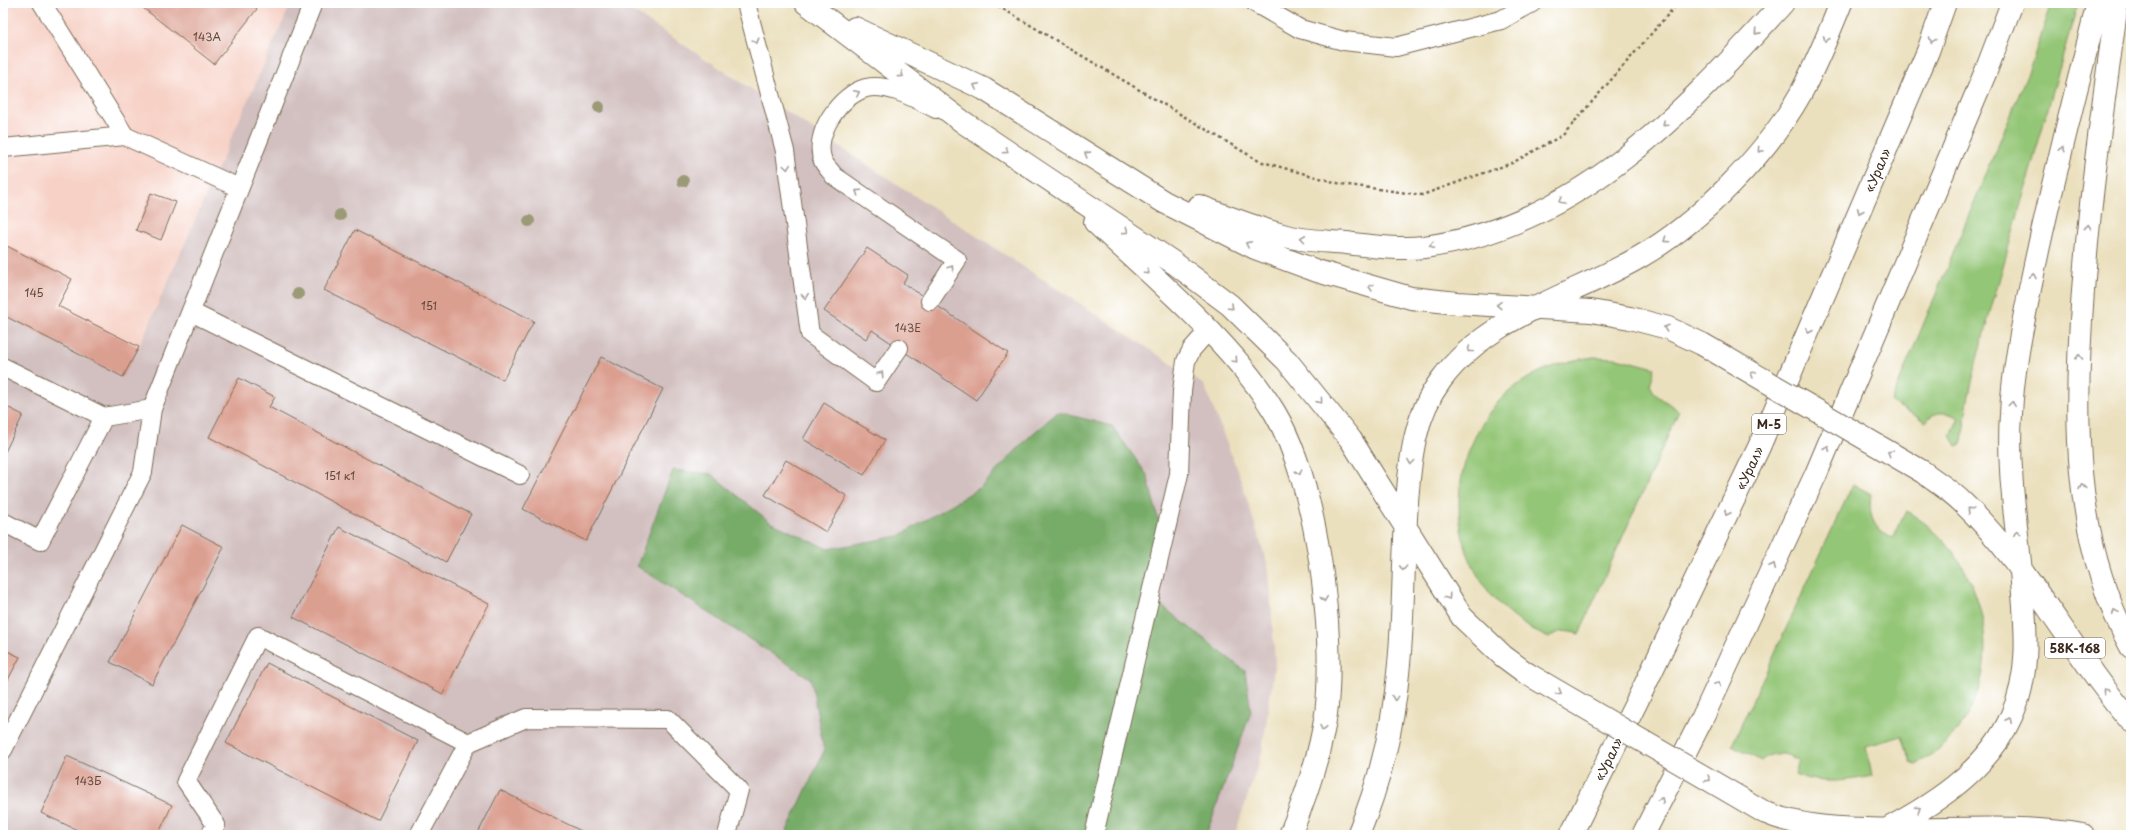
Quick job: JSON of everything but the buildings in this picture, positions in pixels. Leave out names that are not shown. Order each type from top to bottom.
[{"type":"main road","points":[[1120,175],[1251,225],[1287,236],[1370,246],[1422,247],[1471,239],[1521,222],[1560,202],[1593,182],[1634,152],[1687,104],[1783,3]]},
{"type":"main road","points":[[1358,835],[1383,764],[1393,718],[1400,663],[1405,529],[1414,440],[1422,414],[1440,380],[1462,357],[1496,329],[1639,258],[1678,232],[1729,186],[1768,141],[1800,94],[1824,44],[1841,3]]},
{"type":"main road","name":"«Урал»","points":[[1571,835],[1759,447],[1922,66],[1945,3]]},
{"type":"main road","points":[[1643,835],[1702,719],[1816,474],[1968,114],[2012,3]]},
{"type":"main road","points":[[1880,832],[1946,792],[1976,768],[1999,741],[2012,716],[2018,697],[2026,661],[2026,629],[2010,468],[2010,413],[2019,348],[2045,217],[2098,3]]},
{"type":"main road","points":[[2117,3],[2087,230],[2080,331],[2078,414],[2081,478],[2089,534],[2106,591],[2131,648]]},
{"type":"main road","points":[[810,6],[984,89],[1164,202],[1255,248],[1317,271],[1411,298],[1457,303],[1591,311],[1630,318],[1668,328],[1702,344],[1923,472],[1962,502],[1999,543],[2021,572]]},
{"type":"main road","points":[[810,6],[963,122],[1180,268],[1230,305],[1287,361],[1351,440],[1405,529],[1462,617],[1503,656],[1526,673],[1764,812],[1786,820],[1820,826],[1880,832],[2020,828],[2083,835]]},
{"type":"main road","points":[[1047,178],[1208,331],[1247,373],[1276,414],[1294,456],[1308,504],[1320,560],[1329,663],[1326,715],[1316,765],[1290,835]]},
{"type":"main road","name":"58К-168","points":[[2021,572],[2090,669],[2131,721]]},
{"type":"lane","points":[[42,3],[125,136]]},
{"type":"lane","points":[[3,750],[143,472],[152,409],[312,3]]},
{"type":"lane","points":[[746,3],[785,151],[810,334],[876,382],[899,348]]},
{"type":"lane","points":[[1255,3],[1300,29],[1344,41],[1396,47],[1501,20],[1532,3]]},
{"type":"lane","points":[[930,301],[957,260],[834,176],[823,161],[820,143],[829,118],[839,104],[866,88],[884,88],[906,95],[963,122]]},
{"type":"lane","points":[[3,148],[125,136],[240,188]]},
{"type":"lane","points":[[190,312],[520,476]]},
{"type":"lane","points":[[1094,835],[1179,474],[1182,391],[1186,361],[1192,349],[1208,331]]},
{"type":"lane","points":[[3,367],[104,417],[152,409]]},
{"type":"lane","points":[[3,522],[40,541],[104,417]]},
{"type":"lane","points":[[210,835],[216,825],[186,781],[258,636],[468,743]]},
{"type":"lane","points":[[419,835],[468,743],[526,718],[668,719],[739,790],[728,835]]},
{"type":"path","points":[[993,3],[1259,161],[1341,184],[1422,195],[1512,163],[1563,135],[1678,3]]},
{"type":"shaded area","points":[[3,3],[291,3],[139,347],[123,377],[3,315]]},
{"type":"shaded area","points":[[291,3],[620,3],[1204,385],[1240,477],[1269,570],[1275,662],[1262,752],[1235,835],[3,835],[3,315],[123,377],[139,347]]},
{"type":"green space","points":[[2052,3],[2078,3],[1979,351],[1968,400],[1962,441],[1960,445],[1957,446],[1951,436],[1959,418],[1950,414],[1937,413],[1926,422],[1891,402],[2030,68]]},
{"type":"green space","points":[[1594,357],[1617,358],[1655,368],[1650,385],[1655,394],[1679,411],[1579,634],[1560,632],[1549,638],[1523,623],[1500,605],[1482,583],[1470,558],[1462,532],[1459,504],[1462,475],[1471,446],[1480,427],[1495,405],[1510,391],[1543,370],[1568,362]]},
{"type":"green space","points":[[1058,412],[1112,426],[1147,475],[1161,530],[1148,595],[1245,671],[1251,712],[1206,835],[785,835],[824,751],[811,679],[637,566],[673,470],[711,474],[770,522],[828,549],[899,536],[981,487],[1030,436]]},
{"type":"green space","points":[[1853,484],[1871,494],[1870,508],[1873,521],[1876,526],[1886,535],[1893,538],[1906,511],[1938,534],[1962,565],[1977,599],[1984,637],[1982,674],[1971,709],[1949,740],[1916,764],[1911,762],[1902,736],[1866,746],[1872,776],[1833,781],[1814,780],[1795,774],[1799,760],[1784,754],[1775,754],[1770,755],[1761,761],[1732,745]]}]
